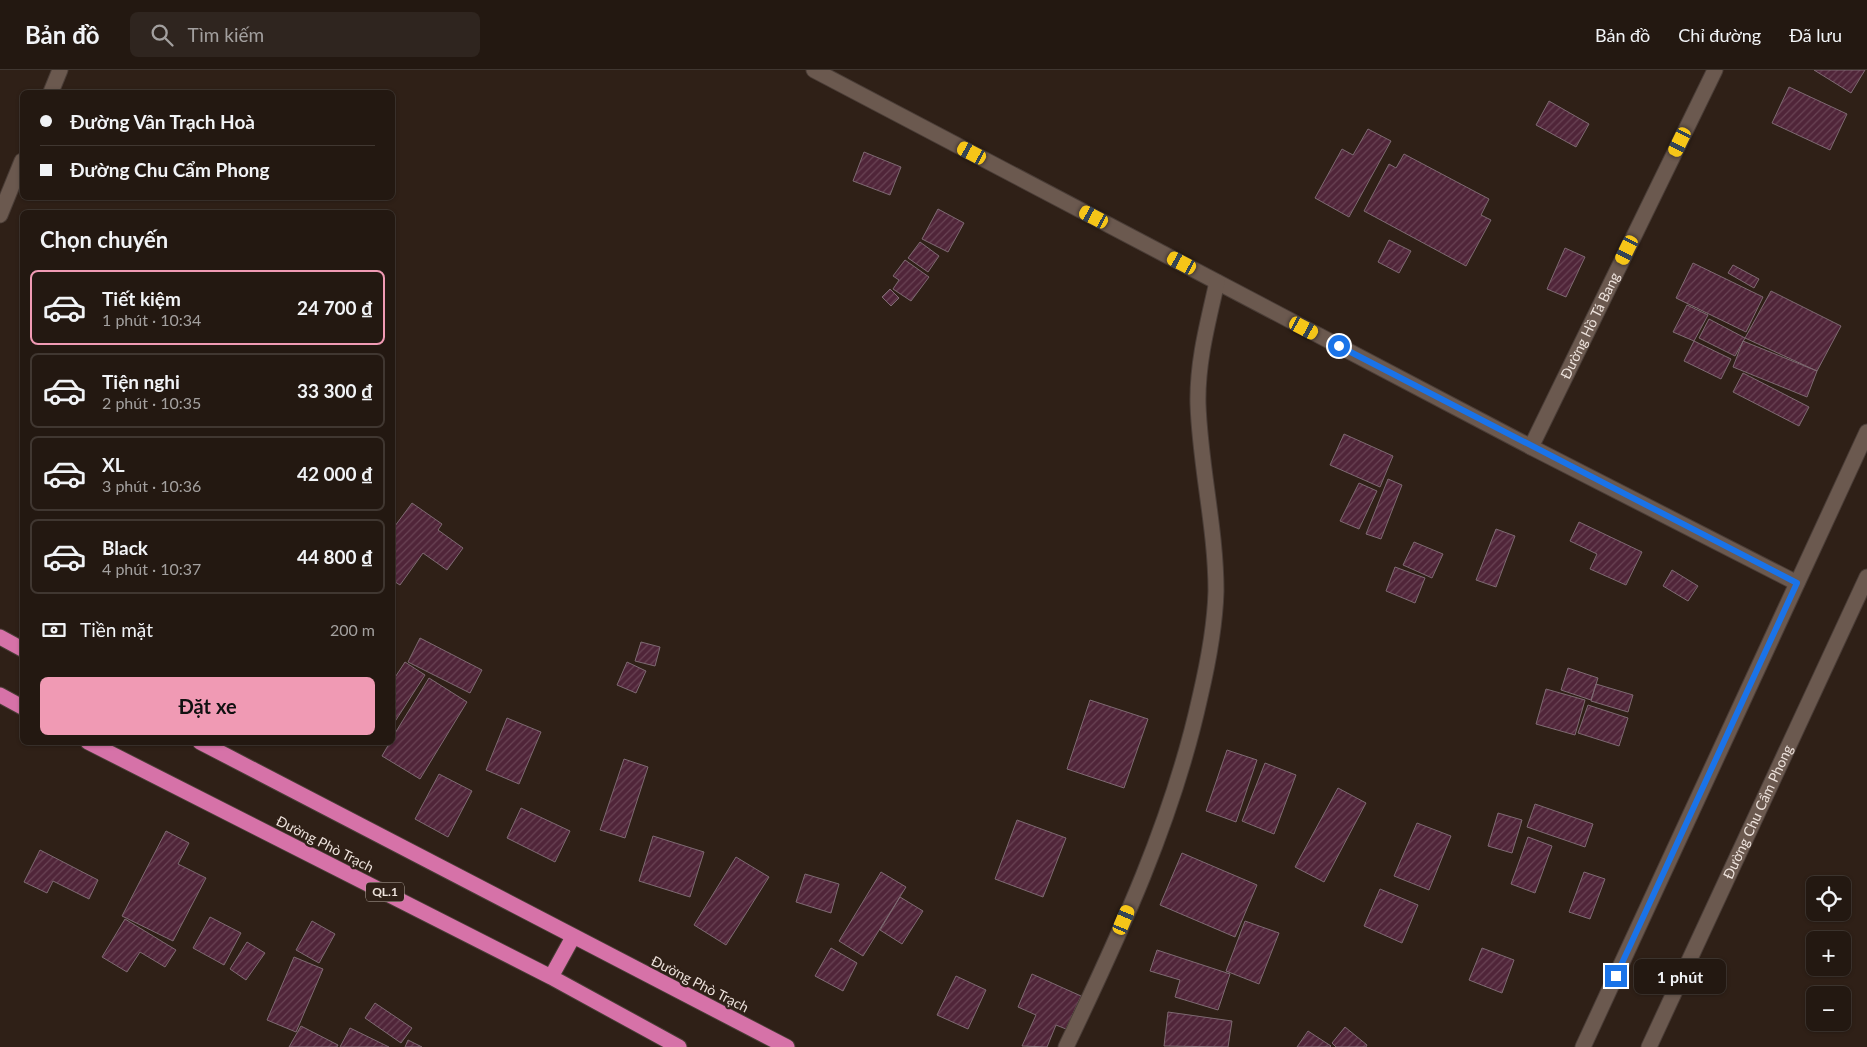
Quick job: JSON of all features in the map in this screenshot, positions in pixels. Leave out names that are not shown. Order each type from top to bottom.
[{"type":"highway","points":[[0,637],[20,648]]},
{"type":"highway","points":[[0,695],[20,706]]},
{"type":"highway","name":"Đường Phò Trạch","points":[[94,745],[551,977],[679,1047]]},
{"type":"highway","name":"Đường Phò Trạch","points":[[206,745],[572,937],[787,1047]]},
{"type":"highway","points":[[551,977],[572,937]]},
{"type":"street","points":[[52,90],[60,70]]},
{"type":"street","points":[[814,70],[1531,447],[1797,583]]},
{"type":"street","name":"Đường Hồ Tá Bang","points":[[1531,447],[1714,70]]},
{"type":"street","points":[[0,215],[20,166]]},
{"type":"street","points":[[1066,1047],[1110,954],[1160,838],[1193,729],[1209,656],[1216,591],[1198,402],[1200,355],[1216,282]]},
{"type":"street","points":[[1583,1047],[1867,432]]},
{"type":"street","name":"Đường Chu Cẩm Phong","points":[[1649,1047],[1867,576]]},
{"type":"building","points":[[1814,70],[1865,70],[1851,93]]},
{"type":"building","points":[[1789,87],[1847,114],[1830,150],[1772,123]]},
{"type":"building","points":[[1549,101],[1589,124],[1576,147],[1536,125]]},
{"type":"building","points":[[1368,129],[1391,141],[1349,217],[1315,198],[1342,149],[1353,155]]},
{"type":"building","points":[[864,152],[901,167],[890,195],[853,181]]},
{"type":"building","points":[[1404,154],[1489,199],[1481,215],[1491,220],[1466,266],[1364,211],[1389,164],[1396,168]]},
{"type":"building","points":[[938,209],[964,223],[948,252],[922,239]]},
{"type":"building","points":[[1389,240],[1411,251],[1399,273],[1378,262]]},
{"type":"building","points":[[920,242],[939,256],[928,272],[908,258]]},
{"type":"building","points":[[1565,248],[1585,257],[1566,297],[1547,289]]},
{"type":"building","points":[[905,260],[929,277],[911,301],[893,289],[899,280],[893,276]]},
{"type":"building","points":[[1693,263],[1763,297],[1746,332],[1676,298]]},
{"type":"building","points":[[1733,265],[1759,279],[1754,288],[1728,273]]},
{"type":"building","points":[[890,289],[899,298],[891,306],[882,297]]},
{"type":"building","points":[[1771,291],[1841,326],[1817,371],[1745,338]]},
{"type":"building","points":[[1687,305],[1708,315],[1694,341],[1673,332]]},
{"type":"building","points":[[1709,319],[1745,338],[1735,356],[1699,338]]},
{"type":"building","points":[[1694,341],[1731,359],[1721,379],[1684,361]]},
{"type":"building","points":[[1743,341],[1817,371],[1807,397],[1733,367]]},
{"type":"building","points":[[1743,373],[1809,407],[1799,426],[1733,392]]},
{"type":"building","points":[[1344,434],[1393,456],[1380,487],[1330,465]]},
{"type":"building","points":[[1388,479],[1402,485],[1381,539],[1366,534]]},
{"type":"building","points":[[1359,483],[1377,491],[1359,529],[1340,521]]},
{"type":"building","points":[[412,503],[442,524],[438,530],[463,548],[447,570],[423,553],[400,585],[395,582],[395,526]]},
{"type":"building","points":[[1579,522],[1642,552],[1626,585],[1590,569],[1597,554],[1570,541]]},
{"type":"building","points":[[1496,529],[1515,536],[1496,587],[1476,580]]},
{"type":"building","points":[[1414,542],[1443,554],[1432,578],[1403,565]]},
{"type":"building","points":[[1395,567],[1425,578],[1415,603],[1386,591]]},
{"type":"building","points":[[1672,570],[1698,586],[1688,601],[1663,586]]},
{"type":"building","points":[[420,638],[482,670],[470,693],[408,662]]},
{"type":"building","points":[[641,642],[660,647],[655,666],[635,661]]},
{"type":"building","points":[[405,662],[425,675],[395,721],[395,677]]},
{"type":"building","points":[[627,662],[646,671],[636,693],[617,685]]},
{"type":"building","points":[[1568,668],[1598,678],[1591,700],[1561,690]]},
{"type":"building","points":[[429,678],[467,702],[420,779],[382,756],[388,745],[395,745],[395,733]]},
{"type":"building","points":[[1596,684],[1633,695],[1628,712],[1591,701]]},
{"type":"building","points":[[1546,689],[1585,700],[1575,735],[1536,724]]},
{"type":"building","points":[[1090,700],[1148,719],[1124,788],[1067,769]]},
{"type":"building","points":[[1588,705],[1628,718],[1619,746],[1578,733]]},
{"type":"building","points":[[507,718],[541,732],[519,784],[486,770]]},
{"type":"building","points":[[1227,750],[1257,760],[1236,822],[1206,811]]},
{"type":"building","points":[[624,759],[648,767],[625,838],[600,830]]},
{"type":"building","points":[[1265,763],[1296,775],[1274,834],[1242,821]]},
{"type":"building","points":[[439,774],[472,791],[448,837],[415,819]]},
{"type":"building","points":[[1338,788],[1366,803],[1324,882],[1295,867]]},
{"type":"building","points":[[1535,804],[1593,824],[1585,847],[1527,827]]},
{"type":"building","points":[[521,808],[570,831],[555,862],[507,838]]},
{"type":"building","points":[[1498,813],[1522,820],[1512,853],[1488,846]]},
{"type":"building","points":[[1017,820],[1066,838],[1043,897],[995,879]]},
{"type":"building","points":[[1417,823],[1451,836],[1429,890],[1394,876]]},
{"type":"building","points":[[166,831],[189,843],[178,864],[206,878],[173,941],[122,916]]},
{"type":"building","points":[[653,836],[704,852],[690,897],[639,881]]},
{"type":"building","points":[[1528,837],[1552,846],[1535,893],[1511,884]]},
{"type":"building","points":[[40,850],[98,880],[89,899],[53,881],[47,893],[24,882]]},
{"type":"building","points":[[1182,853],[1257,885],[1235,937],[1160,905]]},
{"type":"building","points":[[736,857],[769,877],[726,945],[694,925]]},
{"type":"building","points":[[881,872],[906,887],[863,956],[839,941]]},
{"type":"building","points":[[1584,872],[1605,879],[1590,919],[1569,912]]},
{"type":"building","points":[[805,874],[839,884],[831,913],[796,902]]},
{"type":"building","points":[[1380,889],[1418,905],[1402,943],[1364,926]]},
{"type":"building","points":[[900,897],[923,911],[902,944],[880,930]]},
{"type":"building","points":[[210,917],[241,933],[224,965],[193,948]]},
{"type":"building","points":[[125,919],[176,950],[165,967],[140,952],[127,972],[102,957]]},
{"type":"building","points":[[312,921],[335,934],[319,963],[296,950]]},
{"type":"building","points":[[1245,921],[1279,933],[1259,984],[1226,971]]},
{"type":"building","points":[[247,942],[265,953],[246,980],[230,969]]},
{"type":"building","points":[[831,948],[857,963],[843,991],[815,976]]},
{"type":"building","points":[[1482,948],[1514,960],[1502,993],[1469,980]]},
{"type":"building","points":[[1157,950],[1230,974],[1218,1010],[1175,997],[1180,980],[1150,971]]},
{"type":"building","points":[[294,957],[323,969],[296,1032],[267,1020]]},
{"type":"building","points":[[1032,974],[1081,996],[1066,1029],[1056,1025],[1047,1047],[1022,1046],[1036,1015],[1018,1007]]},
{"type":"building","points":[[956,976],[986,990],[968,1029],[937,1015]]},
{"type":"building","points":[[375,1003],[412,1028],[401,1043],[365,1018]]},
{"type":"building","points":[[1168,1012],[1232,1021],[1228,1047],[1164,1046]]},
{"type":"building","points":[[301,1026],[338,1045],[337,1047],[289,1047]]},
{"type":"building","points":[[1345,1027],[1367,1045],[1366,1047],[1336,1047],[1332,1043]]},
{"type":"building","points":[[350,1028],[389,1047],[340,1047]]},
{"type":"building","points":[[1308,1031],[1331,1046],[1297,1047]]},
{"type":"building","points":[[408,1040],[422,1047],[405,1047]]},
{"type":"route","points":[[1339,346],[1797,583],[1616,976]]}]
